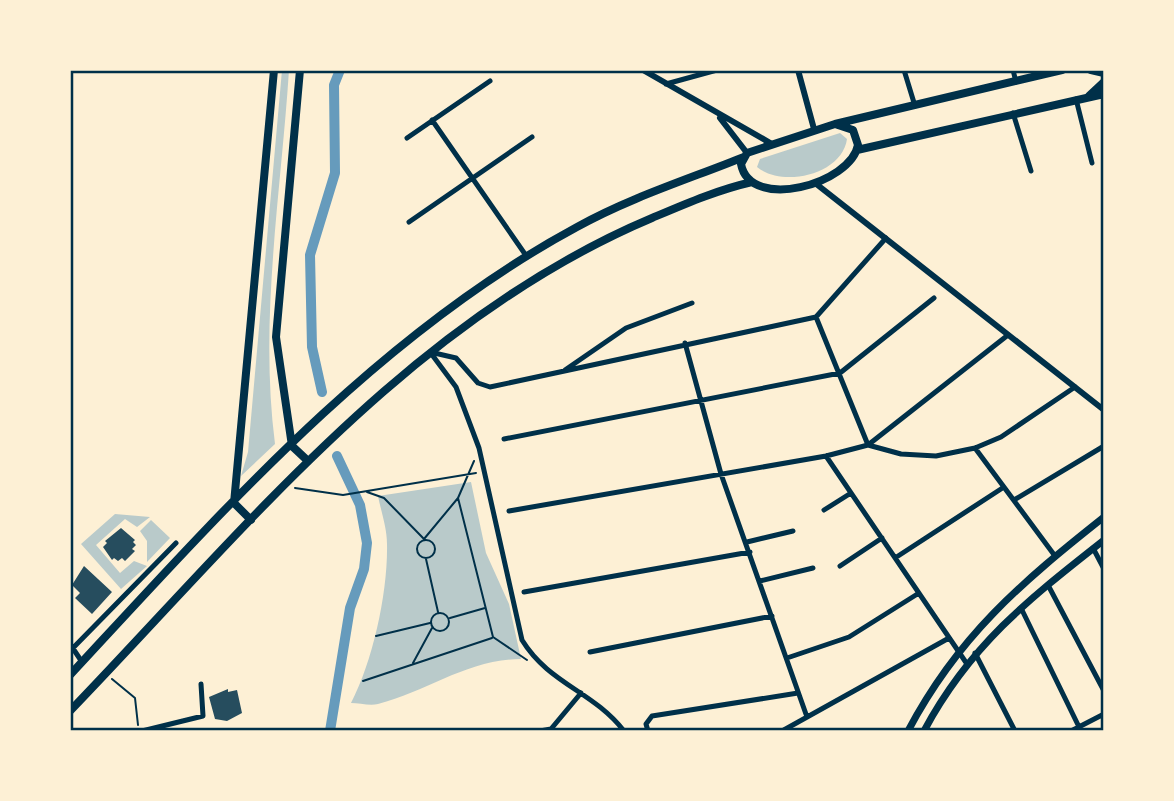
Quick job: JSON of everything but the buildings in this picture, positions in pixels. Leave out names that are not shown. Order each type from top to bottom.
[{"type":"main road","points":[[234,503],[274,70]]},
{"type":"main road","points":[[300,70],[276,311],[277,352],[292,446],[308,461]]},
{"type":"main road","points":[[70,675],[292,446],[414,336],[527,257],[580,225],[745,155],[814,129],[1062,70]]},
{"type":"main road","points":[[1088,96],[1100,76]]},
{"type":"main road","points":[[70,711],[308,461],[430,352],[537,278],[595,244],[724,188],[752,182],[785,190],[815,183],[843,169],[857,150],[1013,112],[1104,94]]},
{"type":"main road","points":[[835,124],[853,130],[857,150]]},
{"type":"main road","points":[[745,155],[742,168],[752,182]]},
{"type":"main road","points":[[234,503],[251,520]]},
{"type":"main road","points":[[908,731],[958,652],[997,607],[1104,517]]},
{"type":"main road","points":[[924,731],[975,653],[1021,608],[1104,540]]},
{"type":"street","points":[[643,70],[772,144]]},
{"type":"street","points":[[665,84],[717,70]]},
{"type":"street","points":[[798,70],[814,129]]},
{"type":"street","points":[[904,70],[915,106]]},
{"type":"street","points":[[1013,70],[1016,82]]},
{"type":"street","points":[[407,138],[490,81]]},
{"type":"street","points":[[1076,99],[1093,163]]},
{"type":"street","points":[[1013,112],[1031,171]]},
{"type":"street","points":[[717,114],[745,155]]},
{"type":"street","points":[[432,120],[527,257]]},
{"type":"street","points":[[409,222],[532,137]]},
{"type":"street","points":[[815,183],[1104,410]]},
{"type":"street","points":[[430,352],[456,358],[478,383],[490,387],[816,317],[886,238]]},
{"type":"street","points":[[505,439],[840,373],[934,298]]},
{"type":"street","points":[[563,372],[626,328],[692,303]]},
{"type":"street","points":[[816,317],[868,445]]},
{"type":"street","points":[[509,511],[826,456],[868,445],[1008,335]]},
{"type":"street","points":[[685,343],[721,474],[807,718]]},
{"type":"street","points":[[430,352],[456,387],[479,448],[522,640],[535,662],[581,693],[615,720],[624,731]]},
{"type":"street","points":[[868,445],[901,454],[936,456],[975,448],[1001,437],[1075,387]]},
{"type":"street","points":[[1014,500],[1104,446]]},
{"type":"street","points":[[975,448],[1055,556]]},
{"type":"street","points":[[826,456],[967,664]]},
{"type":"street","points":[[895,558],[1004,487]]},
{"type":"street","points":[[824,510],[851,493]]},
{"type":"street","points":[[747,542],[793,531]]},
{"type":"street","points":[[840,566],[882,538]]},
{"type":"street","points":[[82,662],[71,648],[176,543]]},
{"type":"street","points":[[1093,548],[1104,569]]},
{"type":"street","points":[[524,592],[750,552]]},
{"type":"street","points":[[760,582],[813,568]]},
{"type":"street","points":[[1048,585],[1104,691]]},
{"type":"street","points":[[787,658],[849,637],[919,593]]},
{"type":"street","points":[[1021,608],[1080,729]]},
{"type":"street","points":[[590,652],[772,616]]},
{"type":"street","points":[[782,731],[949,638]]},
{"type":"street","points":[[975,653],[1015,731]]},
{"type":"street","points":[[140,731],[203,716],[201,684]]},
{"type":"street","points":[[540,731],[551,729],[581,693]]},
{"type":"street","points":[[647,727],[652,716],[798,693]]},
{"type":"street","points":[[1071,731],[1080,729],[1104,714]]},
{"type":"path","points":[[376,636],[431,623],[438,612],[426,558],[417,550],[458,498],[479,448]]},
{"type":"path","points":[[284,486],[343,495],[484,472]]},
{"type":"path","points":[[366,491],[384,498],[424,539],[433,542],[436,550],[426,558]]},
{"type":"path","points":[[458,498],[493,637],[521,659],[535,662]]},
{"type":"path","points":[[432,627],[444,630],[449,619],[486,608]]},
{"type":"path","points":[[438,612],[449,619]]},
{"type":"path","points":[[412,664],[432,627],[431,623]]},
{"type":"path","points":[[363,681],[493,637]]},
{"type":"path","points":[[106,674],[135,698],[140,731]]},
{"type":"shaded area","points":[[282,70],[289,70],[273,257],[269,350],[275,444],[241,476],[248,452]]},
{"type":"shaded area","points":[[840,133],[847,139],[843,151],[834,162],[823,169],[795,177],[781,177],[757,167],[760,159]]},
{"type":"shaded area","points":[[471,482],[486,553],[509,604],[521,659],[483,664],[378,704],[351,703],[366,667],[378,626],[385,583],[387,538],[378,496]]},
{"type":"shaded area","points":[[115,514],[150,517],[137,527],[125,519],[96,545],[120,573],[134,561],[147,566],[121,589],[81,544]]},
{"type":"shaded area","points":[[151,520],[170,538],[147,562],[147,541],[140,531]]},
{"type":"waterway","points":[[322,392],[312,347],[310,255],[335,173],[334,85],[340,70]]},
{"type":"waterway","points":[[330,731],[350,608],[364,569],[367,543],[360,505],[337,456]]}]
